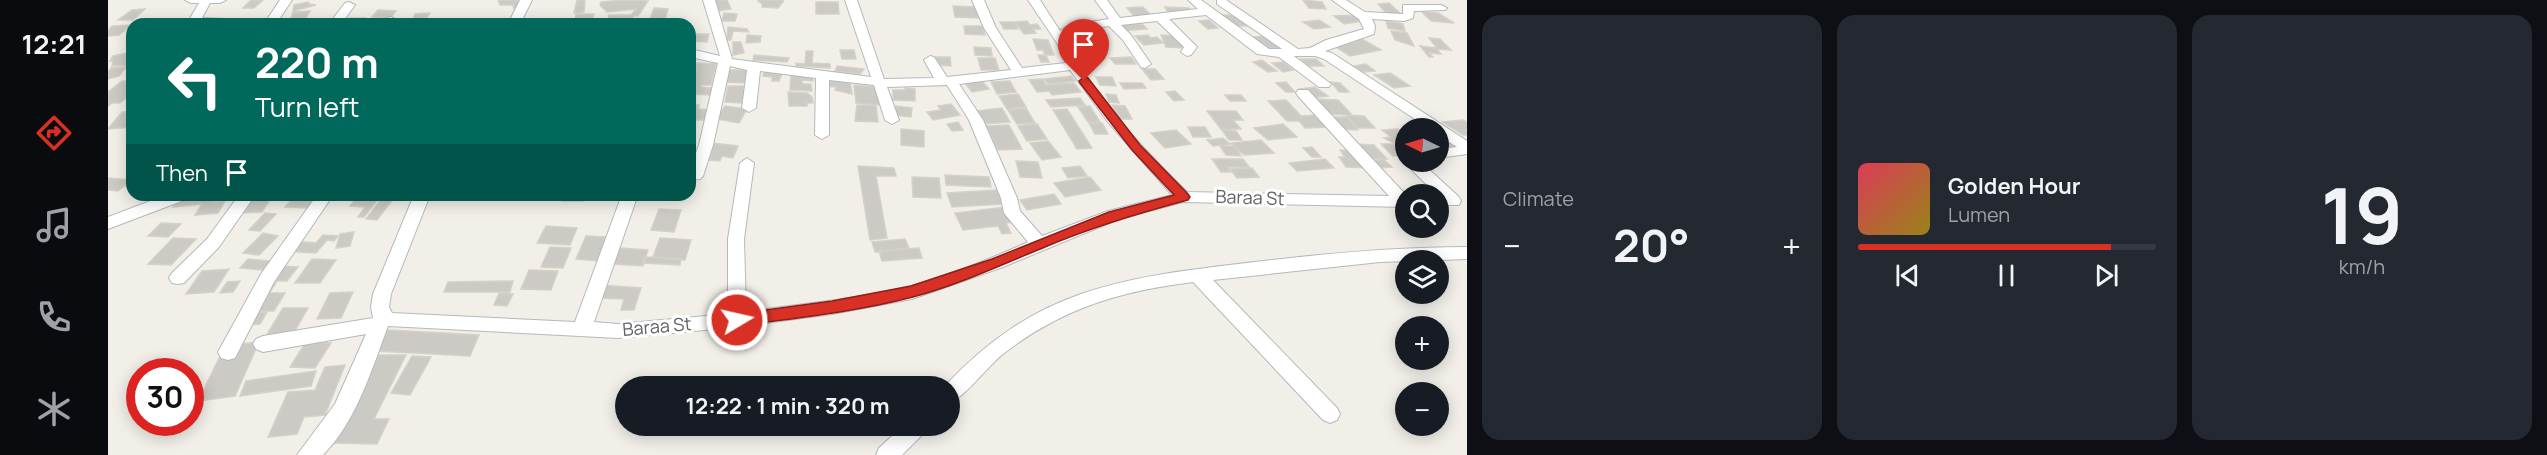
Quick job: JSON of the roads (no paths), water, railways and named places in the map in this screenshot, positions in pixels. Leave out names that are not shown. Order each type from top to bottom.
[{"type":"street","points":[[191,0],[220,0]]},
{"type":"street","points":[[274,18],[286,0]]},
{"type":"street","points":[[517,18],[526,0]]},
{"type":"street","points":[[696,173],[706,145],[726,50],[709,0]]},
{"type":"street","points":[[851,0],[892,120]]},
{"type":"street","points":[[978,0],[990,28],[1019,73]]},
{"type":"street","points":[[1034,0],[1060,40],[1073,66],[1136,148],[1183,197]]},
{"type":"street","points":[[1101,0],[1145,64]]},
{"type":"street","points":[[1194,0],[1261,51],[1313,52],[1328,56],[1467,148]]},
{"type":"street","points":[[1313,52],[1370,31],[1370,23],[1362,15],[1338,0]]},
{"type":"street","points":[[196,18],[206,1]]},
{"type":"street","points":[[1221,2],[1288,52],[1324,84]]},
{"type":"street","points":[[339,18],[349,5]]},
{"type":"street","points":[[1362,15],[1404,18],[1409,16],[1407,7],[1441,8]]},
{"type":"street","points":[[1060,40],[1063,34],[1074,28],[1209,11]]},
{"type":"street","points":[[1161,17],[1191,47],[1187,52]]},
{"type":"street","points":[[696,55],[754,67],[881,84],[947,82],[1073,66]]},
{"type":"street","points":[[930,60],[976,120],[1009,198],[1012,213],[1039,244]]},
{"type":"street","points":[[749,108],[754,67]]},
{"type":"street","points":[[822,75],[822,135]]},
{"type":"street","points":[[1303,93],[1395,192]]},
{"type":"street","points":[[1449,152],[1467,148]]},
{"type":"street","points":[[737,320],[736,238],[747,163]]},
{"type":"street","points":[[1423,172],[1453,201]]},
{"type":"street","name":"Baraa St","points":[[381,320],[618,331],[737,320],[832,307],[912,292],[997,262],[1114,215],[1183,197],[1395,202]]},
{"type":"street","points":[[108,223],[165,201]]},
{"type":"street","points":[[178,278],[213,243],[243,201]]},
{"type":"street","points":[[228,352],[267,279],[321,201]]},
{"type":"street","points":[[308,455],[323,440],[337,418],[359,373],[381,320],[382,294],[420,201]]},
{"type":"street","points":[[582,330],[627,201]]},
{"type":"street","points":[[960,384],[988,355],[1032,326],[1072,304],[1119,289],[1198,276],[1349,259],[1406,254],[1467,254]]},
{"type":"street","points":[[1198,276],[1330,414]]},
{"type":"street","points":[[263,344],[352,330],[381,320]]},
{"type":"street","points":[[887,455],[906,436]]}]
